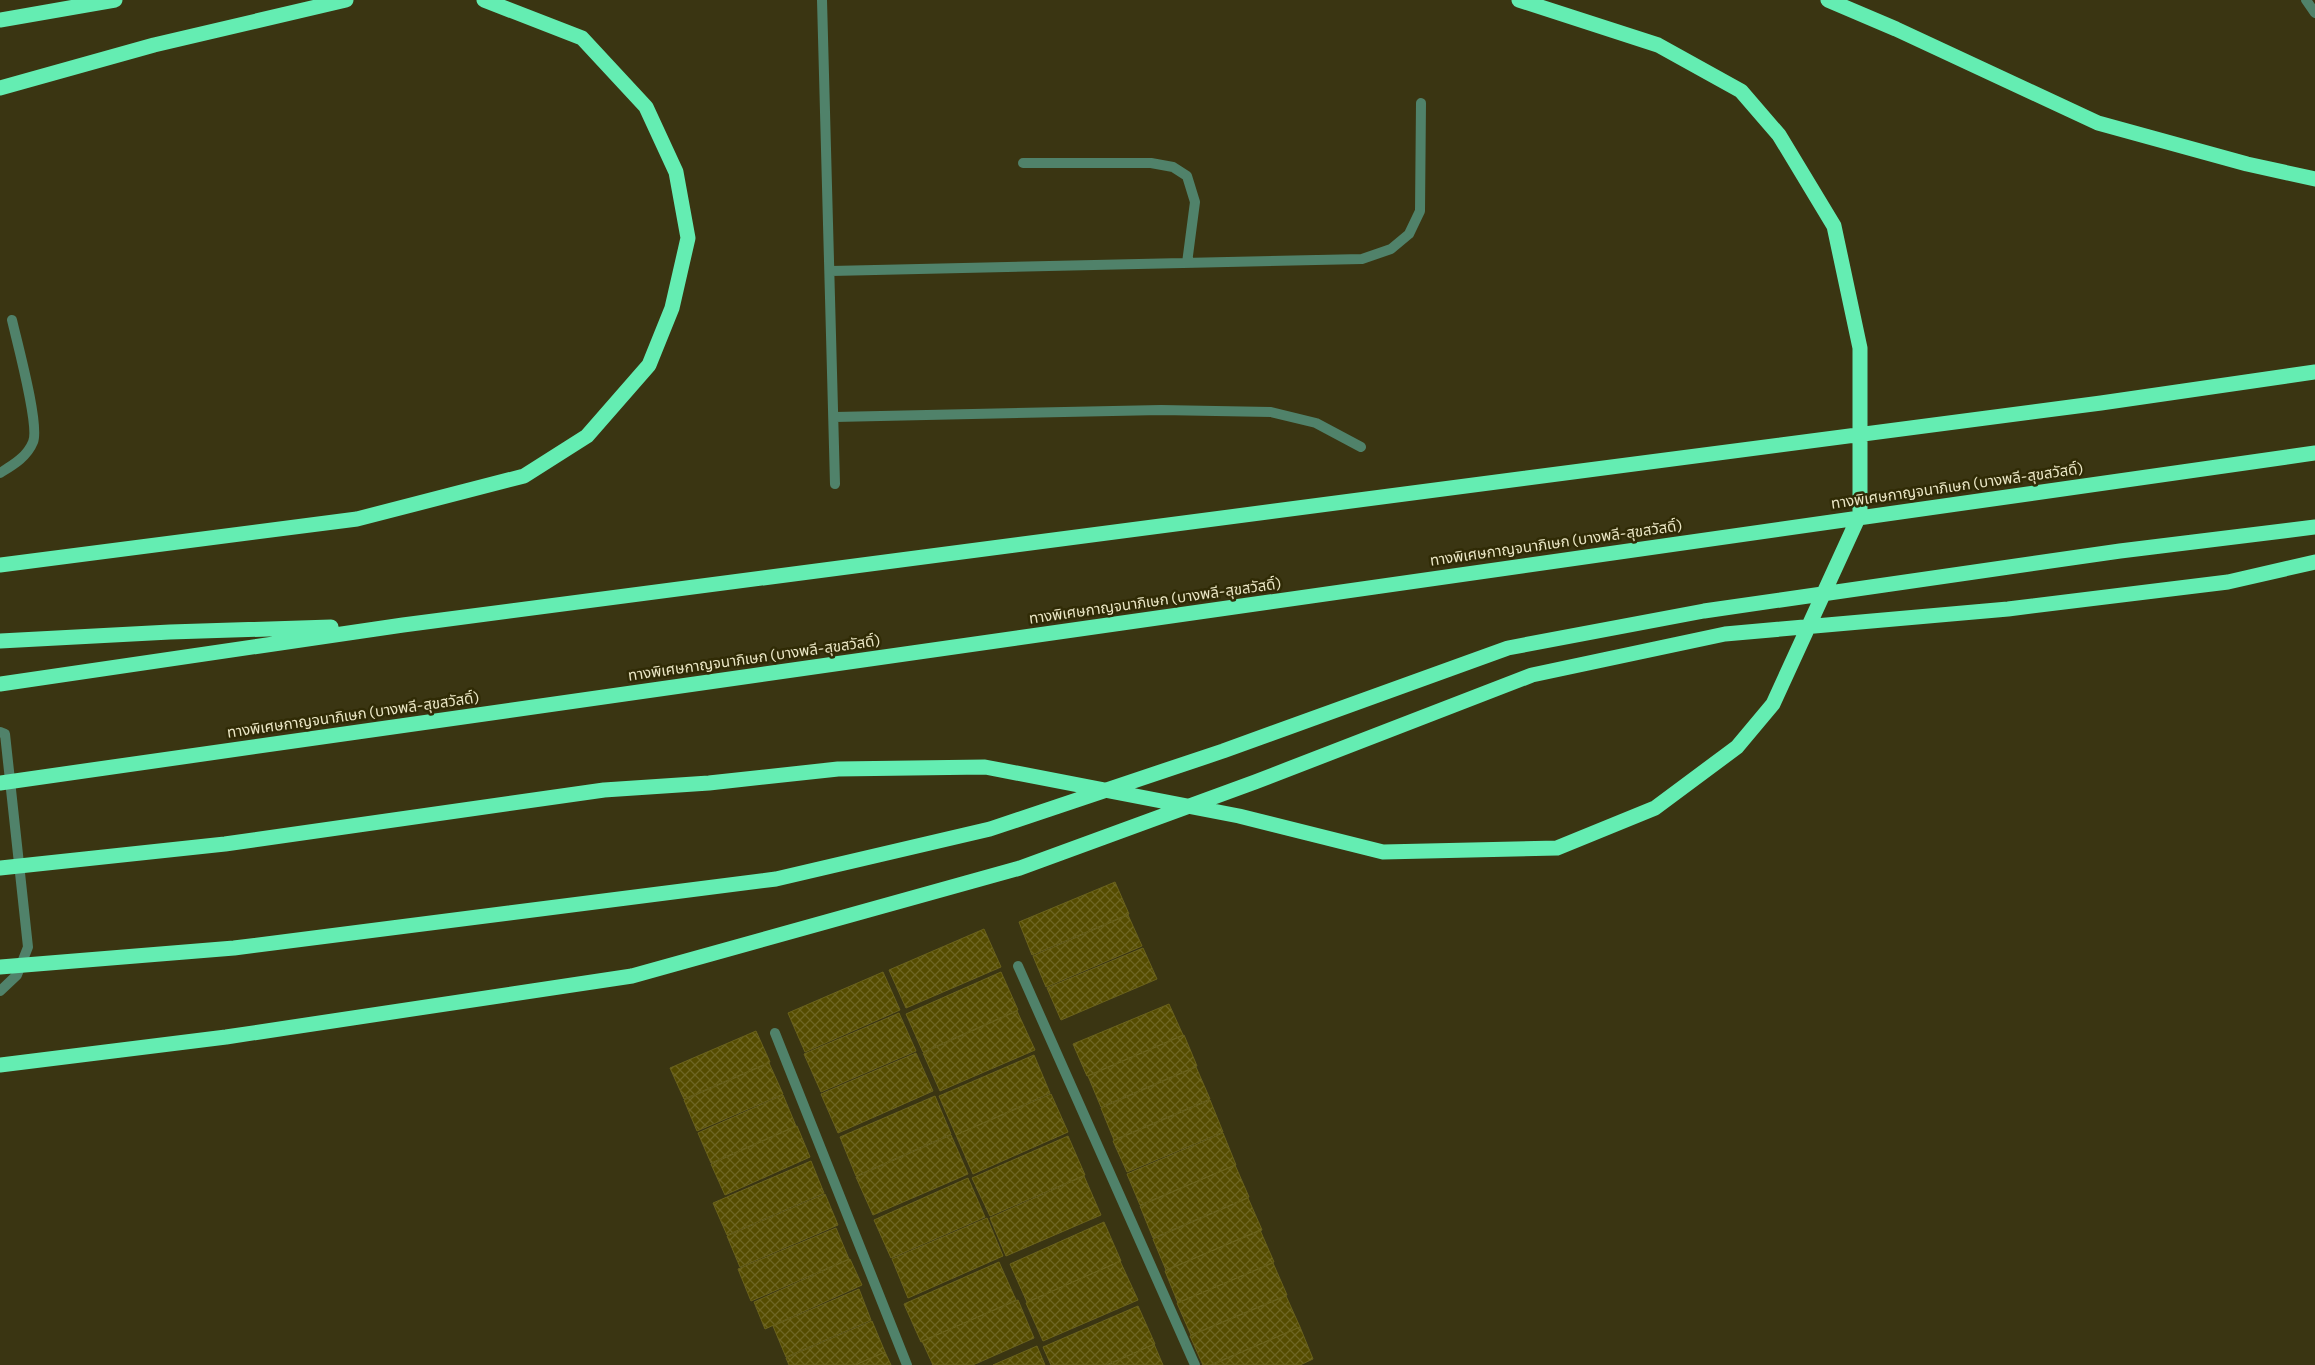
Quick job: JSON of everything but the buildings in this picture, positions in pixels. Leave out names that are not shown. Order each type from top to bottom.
[{"type":"highway","points":[[0,20],[115,0]]},
{"type":"highway","points":[[0,88],[154,45],[346,0]]},
{"type":"highway","points":[[0,566],[358,519],[524,476],[588,436],[649,365],[672,308],[688,238],[676,172],[646,107],[582,38],[504,6],[484,0]]},
{"type":"highway","points":[[0,868],[225,844],[604,790],[710,783],[838,769],[985,767],[1239,816],[1383,852],[1557,848],[1654,808],[1737,746],[1773,704],[1860,514],[1860,348],[1834,226],[1779,135],[1741,91],[1658,45],[1519,0]]},
{"type":"highway","points":[[1828,0],[1896,28],[2098,123],[2247,164],[2315,179]]},
{"type":"highway","points":[[0,684],[403,625],[2101,403],[2315,372]]},
{"type":"highway","name":"ทางพิเศษกาญจนาภิเษก (บางพลี-สุขสวัสดิ์)","points":[[0,784],[2315,453]]},
{"type":"highway","points":[[0,967],[234,948],[776,879],[990,829],[1223,751],[1508,648],[1704,611],[2120,550],[2315,527]]},
{"type":"highway","points":[[0,1065],[226,1037],[632,976],[1020,868],[1255,782],[1532,675],[1725,634],[2018,608],[2228,582],[2315,562]]},
{"type":"highway","points":[[0,641],[170,632],[403,625]]},
{"type":"street","points":[[822,0],[835,417],[835,484]]},
{"type":"street","points":[[2306,0],[2315,13]]},
{"type":"street","points":[[831,271],[1362,258],[1392,249],[1409,234],[1420,211],[1421,103]]},
{"type":"street","points":[[1023,163],[1151,163],[1173,167],[1186,176],[1195,202],[1188,263]]},
{"type":"street","points":[[0,473],[23,457],[34,441],[33,419],[12,320]]},
{"type":"street","points":[[835,417],[1161,410],[1270,412],[1316,423],[1360,446]]},
{"type":"street","points":[[0,732],[5,734],[28,947],[17,975],[0,991]]},
{"type":"street","points":[[1018,966],[1195,1365]]},
{"type":"street","points":[[775,1033],[907,1365]]}]
